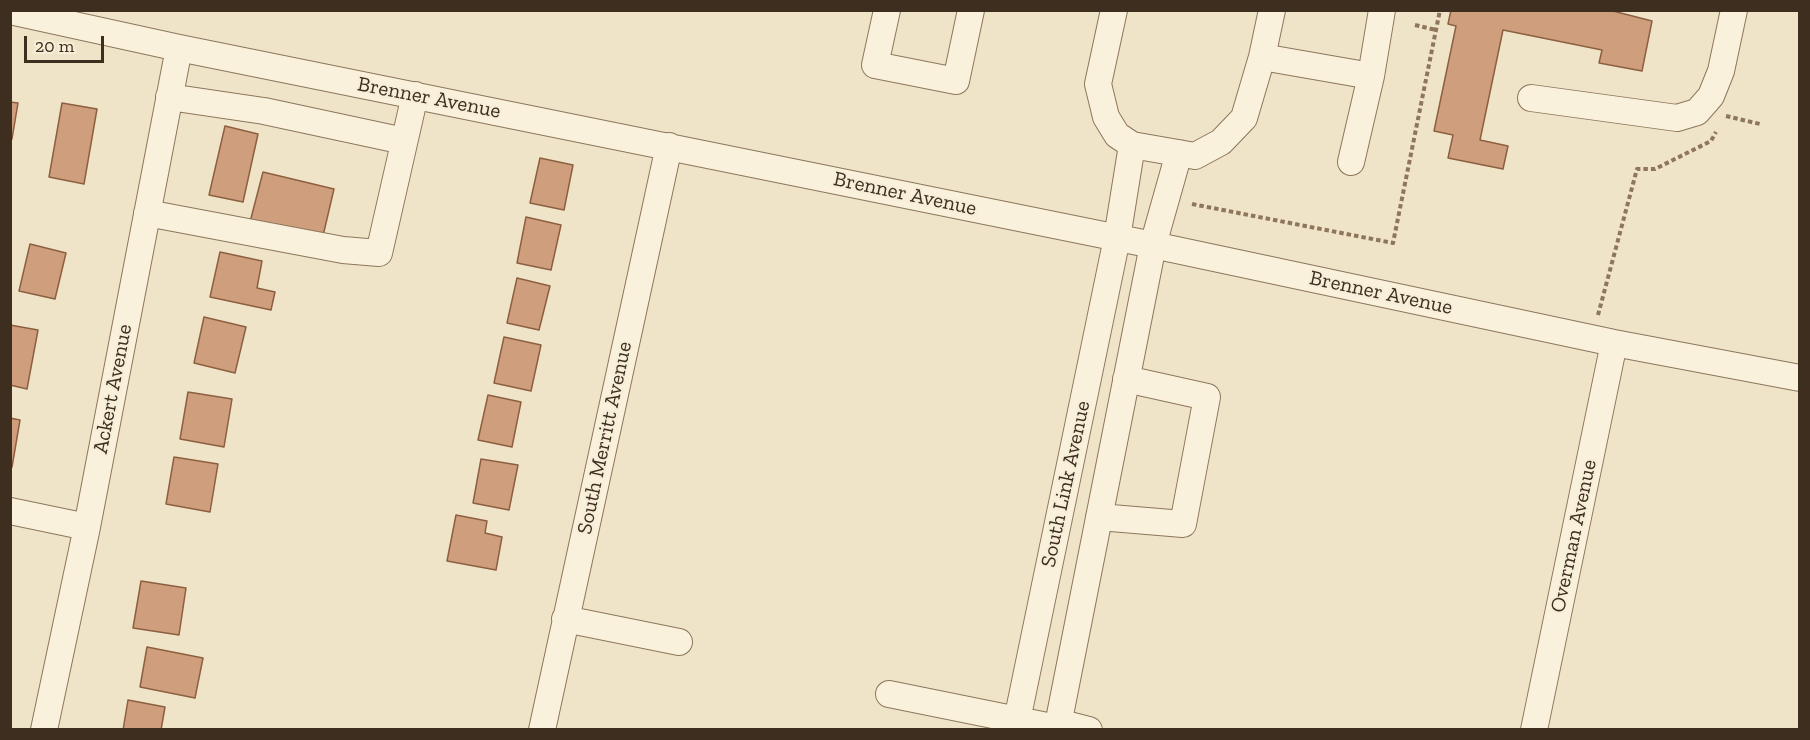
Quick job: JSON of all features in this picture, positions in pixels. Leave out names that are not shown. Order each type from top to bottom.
[{"type":"street","points":[[887,10],[875,65],[956,81],[971,10]]},
{"type":"street","points":[[1114,10],[1098,84],[1106,117],[1117,135],[1132,145],[1195,156],[1221,142],[1244,118],[1262,57],[1272,10]]},
{"type":"street","points":[[1351,162],[1371,76],[1383,10]]},
{"type":"street","points":[[1531,98],[1677,118],[1697,112],[1711,96],[1721,71],[1734,10]]},
{"type":"street","name":"Brenner Avenue","points":[[10,11],[179,48],[1153,245],[1614,343],[1800,378]]},
{"type":"street","name":"Ackert Avenue","points":[[44,729],[87,527],[179,48]]},
{"type":"street","points":[[1262,57],[1371,76]]},
{"type":"street","points":[[147,213],[343,250],[379,254],[415,95]]},
{"type":"street","points":[[169,97],[264,111],[404,141]]},
{"type":"street","name":"South Link Avenue","points":[[1016,724],[1117,238],[1132,145]]},
{"type":"street","name":"South Merritt Avenue","points":[[542,729],[669,146]]},
{"type":"street","name":"South Link Avenue","points":[[1057,726],[1153,245],[1179,153]]},
{"type":"street","name":"Overman Avenue","points":[[1534,729],[1614,343]]},
{"type":"street","points":[[1099,517],[1183,524],[1207,397],[1126,379]]},
{"type":"street","points":[[10,511],[87,527]]},
{"type":"street","points":[[566,619],[679,642]]},
{"type":"street","points":[[889,694],[1016,724],[1089,729]]},
{"type":"path","points":[[1415,25],[1436,30]]},
{"type":"path","points":[[1598,317],[1637,169],[1655,169],[1711,141],[1725,116]]},
{"type":"building","points":[[1451,10],[1609,10],[1652,21],[1642,71],[1599,63],[1602,50],[1503,30],[1480,140],[1508,146],[1503,169],[1448,158],[1453,135],[1434,131],[1456,26],[1448,24]]},
{"type":"building","points":[[10,102],[18,103],[12,139],[10,138]]},
{"type":"building","points":[[62,103],[97,109],[84,184],[49,177]]},
{"type":"building","points":[[225,126],[258,134],[243,202],[209,195]]},
{"type":"building","points":[[540,158],[573,165],[564,210],[530,203]]},
{"type":"building","points":[[263,172],[334,189],[322,240],[250,222]]},
{"type":"building","points":[[526,217],[561,225],[551,270],[517,263]]},
{"type":"building","points":[[30,244],[66,253],[55,299],[19,291]]},
{"type":"building","points":[[220,252],[262,261],[257,288],[275,292],[271,310],[210,297]]},
{"type":"building","points":[[517,278],[550,286],[539,330],[507,323]]},
{"type":"building","points":[[204,317],[246,327],[235,373],[194,363]]},
{"type":"building","points":[[10,325],[38,330],[27,389],[10,385]]},
{"type":"building","points":[[504,337],[541,345],[531,391],[494,383]]},
{"type":"building","points":[[188,392],[232,399],[224,447],[180,439]]},
{"type":"building","points":[[488,395],[521,402],[512,447],[478,440]]},
{"type":"building","points":[[10,418],[20,420],[12,467],[10,466]]},
{"type":"building","points":[[174,457],[218,464],[210,512],[166,504]]},
{"type":"building","points":[[481,459],[518,465],[509,510],[473,503]]},
{"type":"building","points":[[456,515],[487,521],[485,533],[502,537],[496,570],[447,561]]},
{"type":"building","points":[[141,581],[186,588],[179,635],[133,628]]},
{"type":"building","points":[[147,647],[203,658],[195,698],[140,687]]},
{"type":"building","points":[[128,700],[165,707],[161,730],[123,730]]}]
